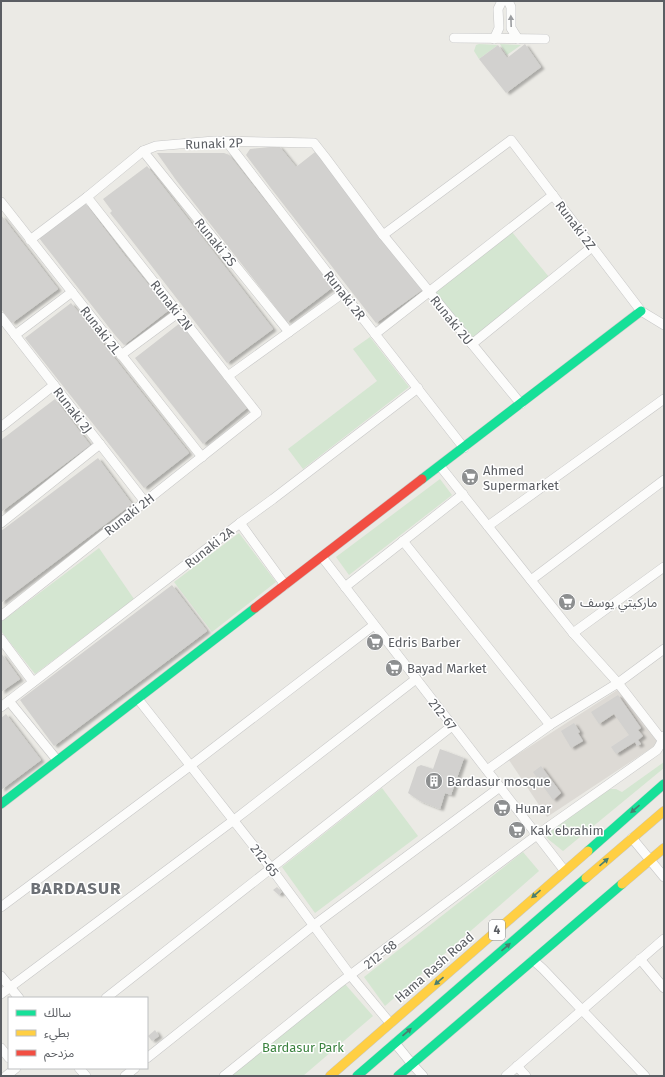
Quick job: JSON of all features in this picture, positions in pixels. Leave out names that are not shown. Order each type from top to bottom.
[{"type":"main road","points":[[1,804],[641,311]]},
{"type":"main road","name":"Hama Rash Road","points":[[330,1076],[664,784]]},
{"type":"main road","name":"4","points":[[357,1076],[664,810]]},
{"type":"main road","points":[[398,1076],[664,848]]},
{"type":"street","points":[[494,38],[499,28],[498,9],[502,1]]},
{"type":"street","points":[[508,1],[511,7],[512,28],[518,38]]},
{"type":"street","points":[[454,38],[545,38]]},
{"type":"street","name":"Runaki 2Z","points":[[383,235],[511,140],[641,311],[664,326]]},
{"type":"street","name":"Runaki 2P","points":[[30,240],[87,197],[143,151],[156,146],[214,141],[314,143],[326,157],[383,235]]},
{"type":"street","name":"Runaki 2R","points":[[227,142],[464,448]]},
{"type":"street","name":"Runaki 2S","points":[[143,151],[289,332]]},
{"type":"street","points":[[375,334],[552,195]]},
{"type":"street","name":"Runaki 2N","points":[[87,197],[257,413]]},
{"type":"street","name":"Runaki 2L","points":[[1,202],[202,457]]},
{"type":"street","name":"Runaki 2U","points":[[383,235],[520,404]]},
{"type":"street","points":[[472,344],[592,247]]},
{"type":"street","points":[[15,335],[72,292]]},
{"type":"street","points":[[228,376],[343,293]]},
{"type":"street","points":[[121,355],[178,313]]},
{"type":"street","name":"Runaki 2J","points":[[1,317],[145,502]]},
{"type":"street","points":[[1,427],[54,385]]},
{"type":"street","name":"Runaki 2A","points":[[1,707],[418,388]]},
{"type":"street","points":[[488,526],[664,399]]},
{"type":"street","name":"Runaki 2H","points":[[1,616],[257,413]]},
{"type":"street","points":[[1,523],[100,444]]},
{"type":"street","points":[[440,466],[573,633],[618,683],[663,738]]},
{"type":"street","points":[[531,580],[664,480]]},
{"type":"street","points":[[345,587],[463,494]]},
{"type":"street","points":[[240,523],[285,585]]},
{"type":"street","points":[[403,541],[550,725]]},
{"type":"street","name":"212-67","points":[[322,557],[564,870]]},
{"type":"street","points":[[573,633],[664,567]]},
{"type":"street","points":[[1,907],[190,766],[374,625]]},
{"type":"street","points":[[1,640],[33,682]]},
{"type":"street","points":[[487,770],[550,725],[618,683],[664,649]]},
{"type":"street","points":[[1,994],[234,820],[416,679]]},
{"type":"street","name":"212-65","points":[[138,699],[271,868],[351,976],[390,1023]]},
{"type":"street","points":[[9,701],[57,760]]},
{"type":"street","points":[[107,997],[452,726]]},
{"type":"street","name":"212-68","points":[[224,1076],[331,990],[537,835],[657,750],[663,738]]},
{"type":"street","points":[[148,1057],[314,925],[500,787]]},
{"type":"street","points":[[632,838],[664,877]]},
{"type":"street","points":[[506,1076],[664,938]]},
{"type":"street","points":[[640,959],[664,988]]},
{"type":"street","points":[[533,960],[645,1076]]},
{"type":"street","points":[[1,976],[18,997]]},
{"type":"street","points":[[395,1043],[423,1076]]},
{"type":"street","points":[[1,1048],[8,1057]]},
{"type":"street","points":[[517,1066],[526,1076]]},
{"type":"street","points":[[6,1076],[15,1069]]},
{"type":"street","points":[[125,1076],[134,1069]]},
{"type":"shaded area","points":[[619,689],[659,743],[547,817],[509,760]]},
{"type":"green space","points":[[500,44],[521,45],[507,55]]},
{"type":"green space","points":[[476,45],[498,45],[479,59],[474,51]]},
{"type":"green space","points":[[512,232],[549,277],[473,338],[435,292]]},
{"type":"green space","points":[[370,337],[409,387],[303,469],[288,449],[377,381],[353,349]]},
{"type":"green space","points":[[440,479],[452,495],[349,575],[336,557]]},
{"type":"green space","points":[[239,533],[276,582],[212,632],[174,582]]},
{"type":"green space","points":[[99,548],[134,599],[35,674],[1,631],[1,622]]},
{"type":"green space","points":[[664,762],[664,768],[563,851],[545,835],[546,832],[554,825],[609,789],[616,789],[622,792]]},
{"type":"green space","points":[[382,788],[418,836],[315,913],[282,867]]},
{"type":"green space","points":[[523,852],[539,871],[385,1006],[364,977]]},
{"type":"green space","name":"Bardasur Park","points":[[345,984],[373,1016],[303,1076],[231,1076]]},
{"type":"building","points":[[525,44],[541,67],[506,93],[479,59],[498,45],[507,58]]},
{"type":"building","points":[[279,146],[296,167],[315,152],[422,290],[376,323],[246,155],[250,149]]},
{"type":"building","points":[[157,153],[224,153],[229,155],[333,287],[287,322],[176,180]]},
{"type":"building","points":[[147,166],[273,329],[227,363],[110,213],[112,211],[103,199]]},
{"type":"building","points":[[85,203],[125,256],[169,310],[124,345],[39,238]]},
{"type":"building","points":[[1,215],[58,289],[12,323],[1,309]]},
{"type":"building","points":[[71,303],[189,453],[144,488],[25,338]]},
{"type":"building","points":[[180,323],[247,408],[203,444],[135,358]]},
{"type":"building","points":[[55,399],[90,445],[1,512],[1,440]]},
{"type":"building","points":[[98,458],[132,504],[1,603],[1,531]]},
{"type":"building","points":[[172,585],[207,631],[54,746],[20,700]]},
{"type":"building","points":[[1,653],[20,679],[1,692]]},
{"type":"building","points":[[618,695],[641,728],[638,730],[643,736],[638,740],[641,744],[637,746],[635,742],[616,754],[611,747],[629,735],[614,714],[599,724],[591,712]]},
{"type":"building","points":[[6,714],[41,760],[1,790],[1,718]]},
{"type":"building","points":[[574,723],[580,732],[578,733],[583,741],[571,748],[561,731]]},
{"type":"building","name":"Bardasur mosque","points":[[440,749],[464,758],[451,795],[445,793],[440,809],[420,801],[408,793],[417,767],[421,765],[433,769]]},
{"type":"building","points":[[541,766],[561,793],[553,800],[533,772]]},
{"type":"building","points":[[277,887],[282,892],[279,895],[273,890]]},
{"type":"building","points":[[155,1030],[159,1036],[152,1041],[148,1036]]},
{"type":"traffic: fast","points":[[422,479],[641,311]]},
{"type":"traffic: fast","points":[[1,804],[255,608]]},
{"type":"traffic: fast","points":[[588,851],[664,784]]},
{"type":"traffic: fast","points":[[357,1076],[586,878]]},
{"type":"traffic: fast","points":[[398,1076],[622,884]]},
{"type":"traffic: slow","points":[[586,878],[664,811]]},
{"type":"traffic: slow","points":[[622,884],[664,848]]},
{"type":"traffic: slow","points":[[330,1076],[588,851]]},
{"type":"traffic: jam","points":[[255,608],[422,479]]},
{"type":"place","name":"Ahmed Supermarket","points":[[470,477]]},
{"type":"place","name":"ماركيتي يوسف","points":[[567,602]]},
{"type":"place","name":"Edris Barber","points":[[375,642]]},
{"type":"place","name":"Bayad Market","points":[[394,668]]},
{"type":"place","name":"Bardasur mosque","points":[[434,781]]},
{"type":"place","name":"Hunar","points":[[502,808]]},
{"type":"place","name":"Kak ebrahim","points":[[517,830]]},
{"type":"district","name":"BARDASUR","points":[[76,888]]}]
